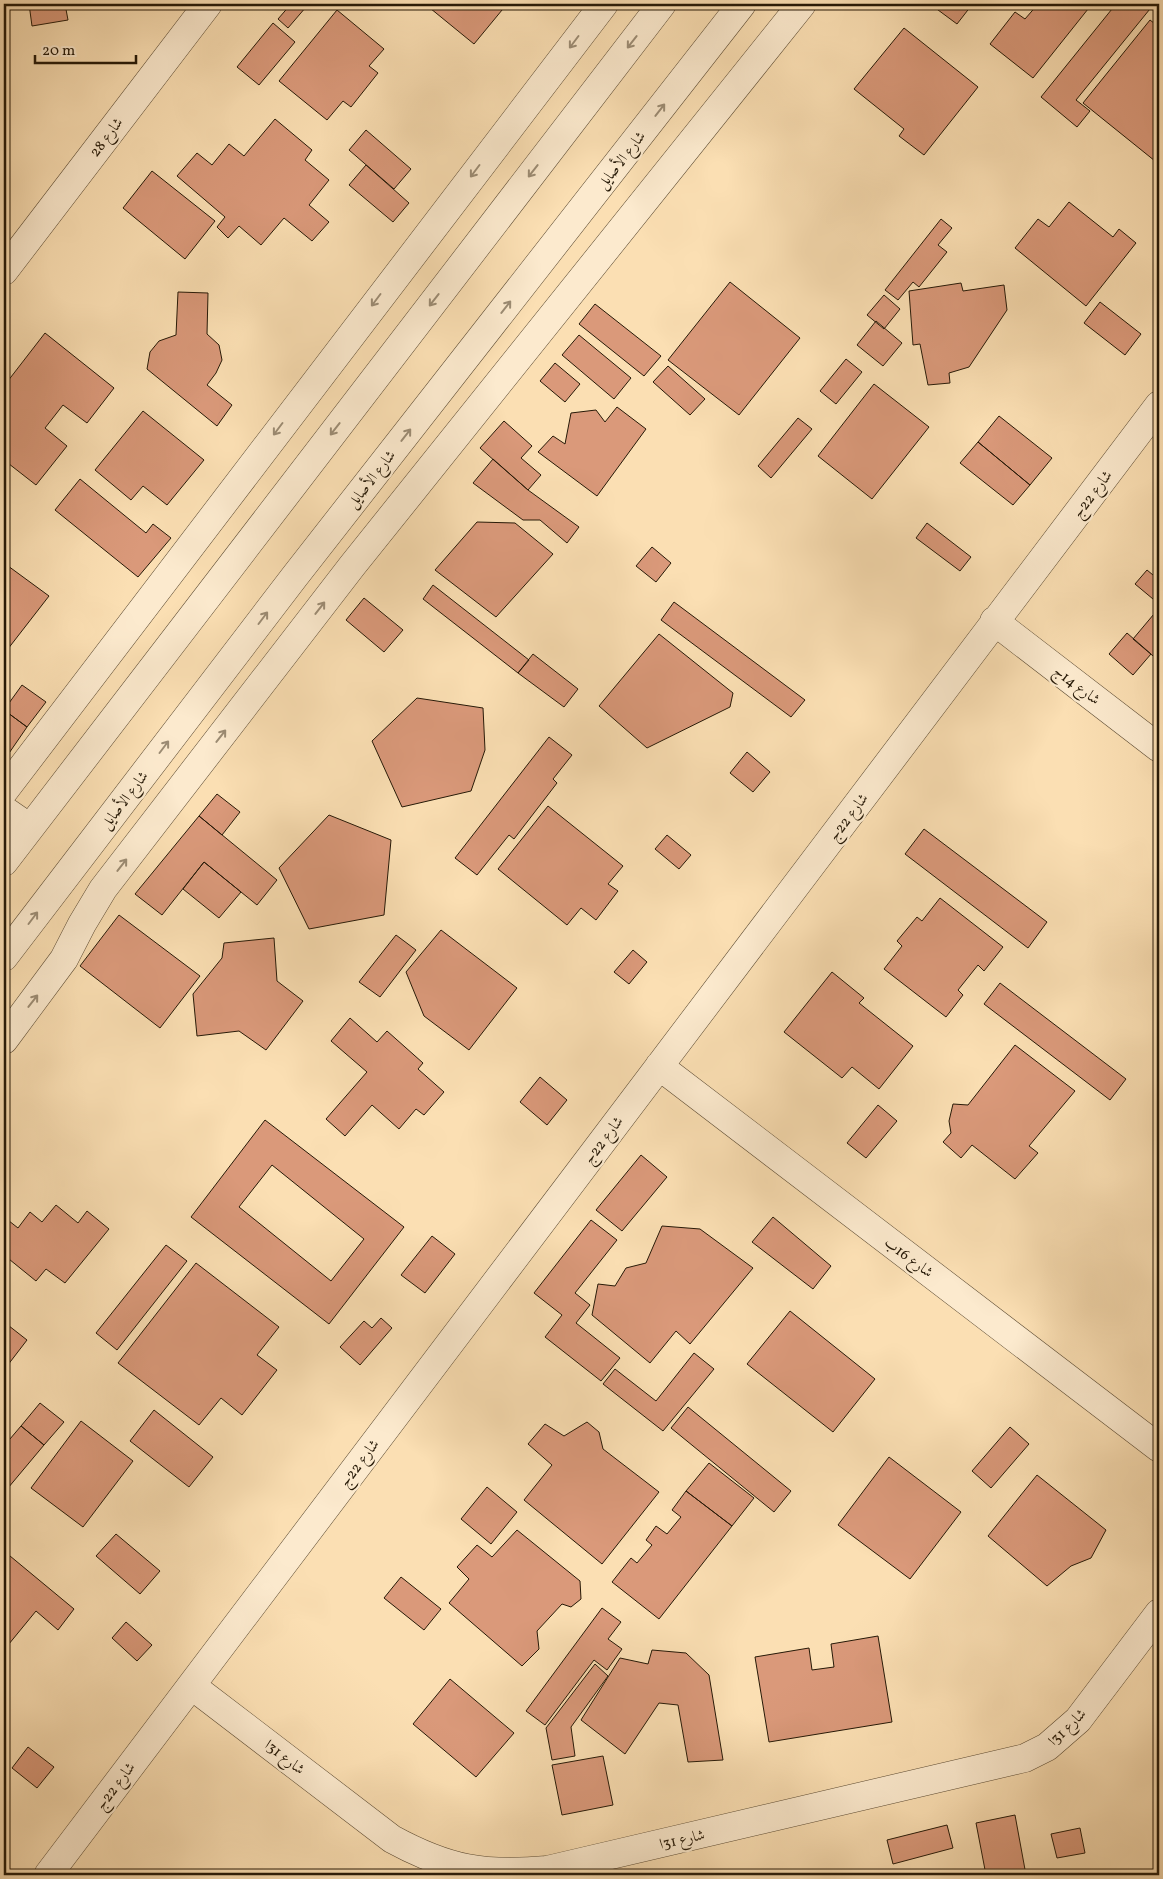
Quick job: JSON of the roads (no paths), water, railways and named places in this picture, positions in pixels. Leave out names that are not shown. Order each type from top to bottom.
[{"type":"street","name":"شارع 28","points":[[4,271],[208,4]]},
{"type":"street","points":[[4,791],[604,4]]},
{"type":"street","points":[[4,862],[662,4]]},
{"type":"street","name":"شارع الأصايل","points":[[4,956],[208,690],[742,4]]},
{"type":"street","points":[[4,1040],[59,967],[103,889],[358,558],[802,4]]},
{"type":"street","name":"شارع 22ج","points":[[48,1875],[1159,405]]},
{"type":"street","name":"شارع 14ج","points":[[994,621],[1159,748]]},
{"type":"street","points":[[208,690],[239,713]]},
{"type":"street","points":[[4,810],[30,828]]},
{"type":"street","name":"شارع 16ب","points":[[659,1066],[1159,1448]]},
{"type":"street","name":"شارع 31ا","points":[[192,1686],[392,1839],[420,1854],[451,1865],[482,1872],[515,1873],[557,1868],[1025,1758],[1047,1747],[1078,1720],[1159,1613]]}]
